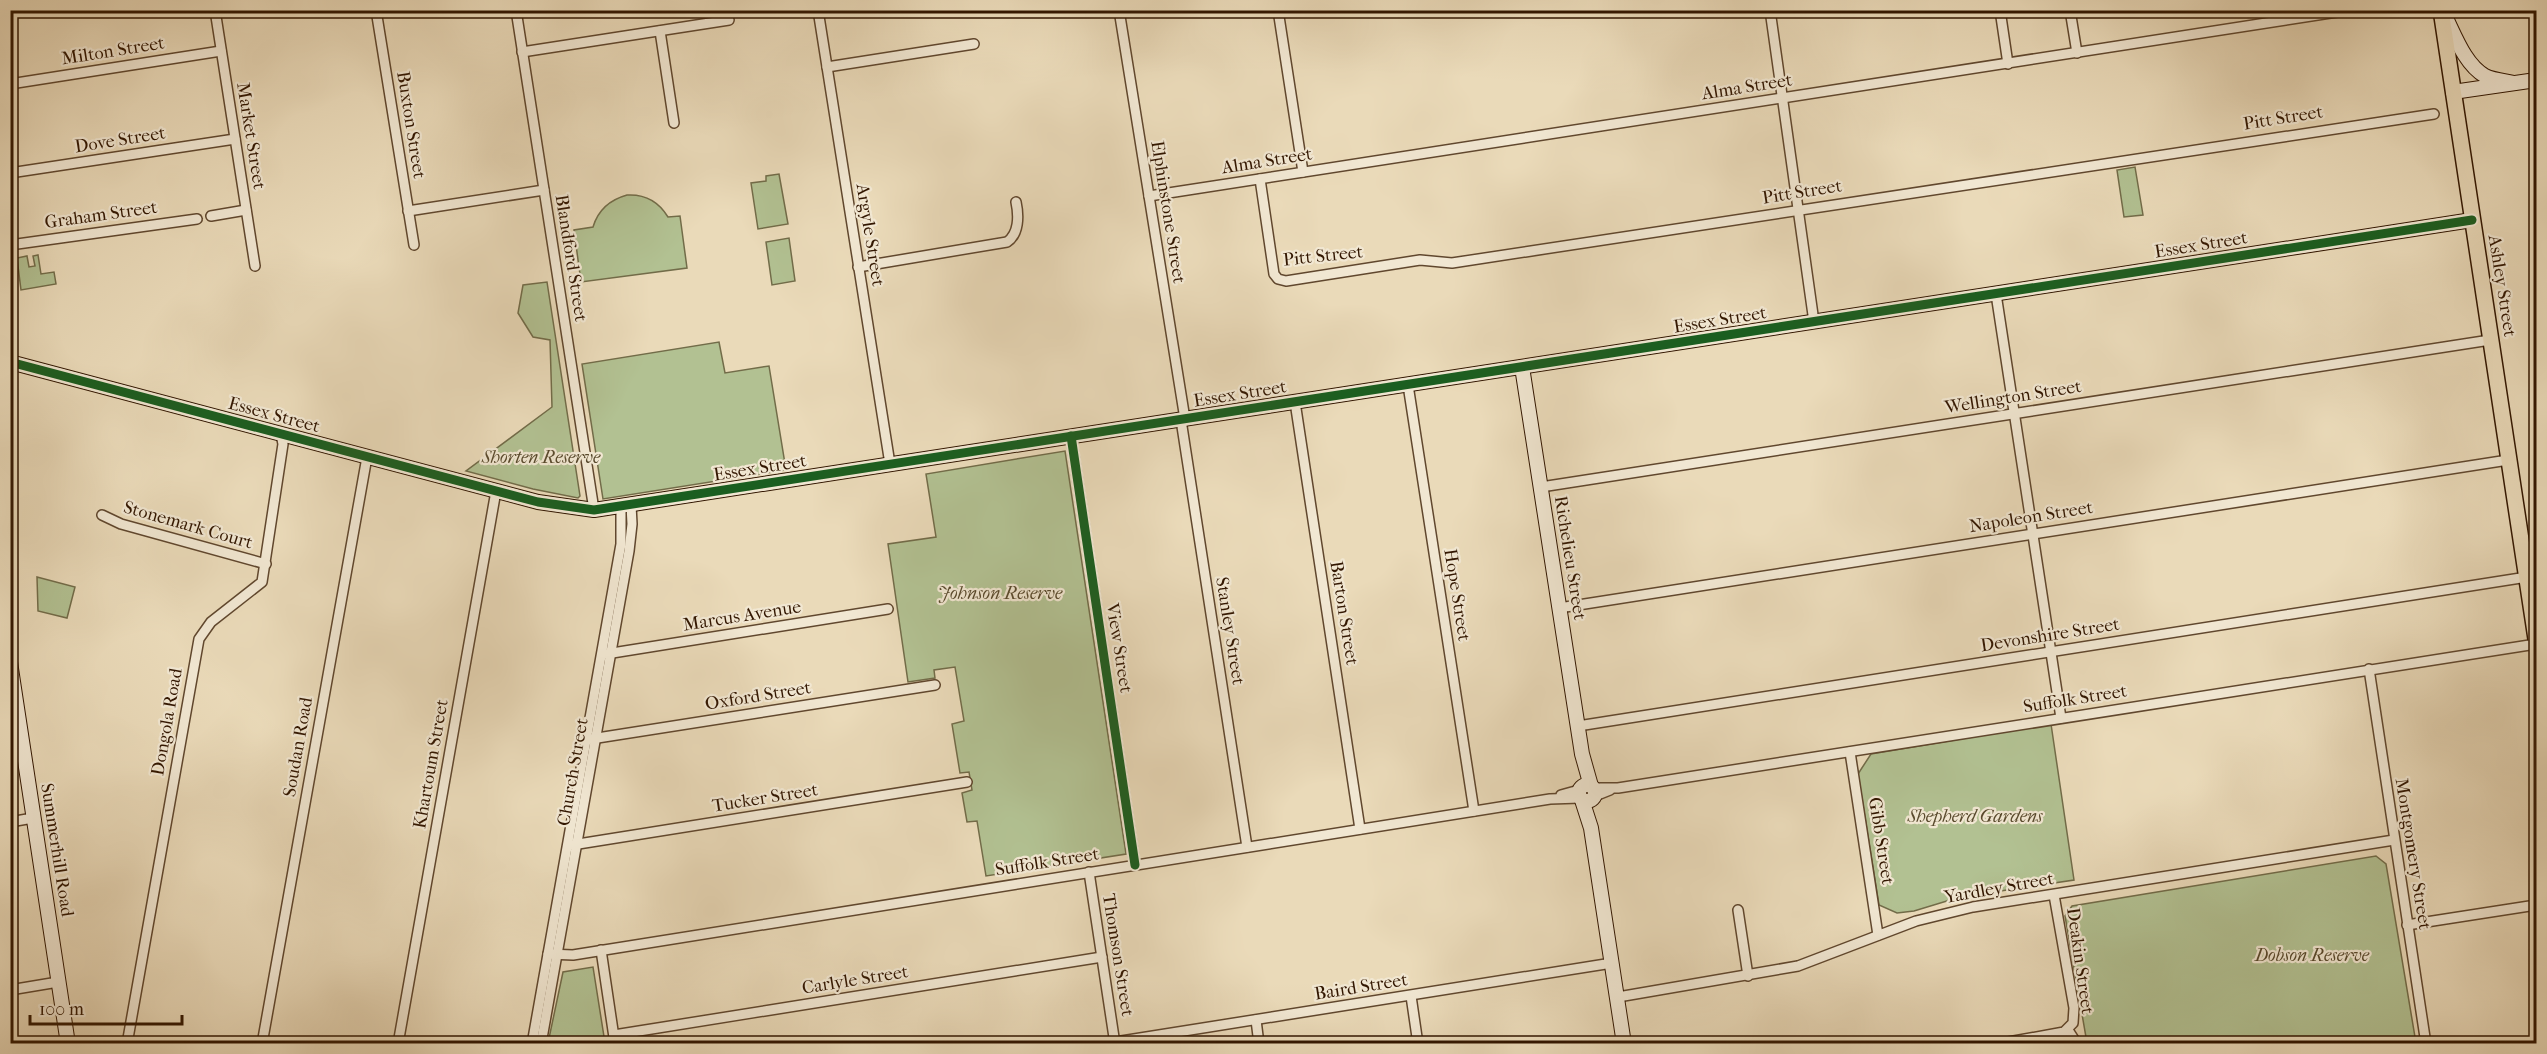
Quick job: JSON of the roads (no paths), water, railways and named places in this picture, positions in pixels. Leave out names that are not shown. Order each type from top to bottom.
[{"type":"main road","name":"Ashley Street","points":[[2441,10],[2536,641]]},
{"type":"street","name":"Market Street","points":[[215,10],[255,266]]},
{"type":"street","name":"Buxton Street","points":[[376,10],[414,245]]},
{"type":"street","name":"Blandford Street","points":[[516,10],[594,510]]},
{"type":"street","name":"Argyle Street","points":[[818,10],[890,464]]},
{"type":"street","name":"Elphinstone Street","points":[[1119,10],[1183,419]]},
{"type":"street","points":[[1278,10],[1303,172]]},
{"type":"street","points":[[1770,10],[1814,322]]},
{"type":"street","points":[[2000,10],[2008,64]]},
{"type":"street","points":[[2070,10],[2077,53]]},
{"type":"street","name":"Alma Street","points":[[1149,196],[2350,10]]},
{"type":"street","points":[[2441,10],[2466,56],[2474,65],[2487,77],[2514,83]]},
{"type":"street","points":[[522,52],[729,20]]},
{"type":"street","points":[[660,31],[675,123]]},
{"type":"street","points":[[827,67],[974,44]]},
{"type":"street","name":"Milton Street","points":[[10,84],[221,51]]},
{"type":"street","points":[[2453,92],[2536,80]]},
{"type":"street","name":"Pitt Street","points":[[1260,179],[1274,274],[1282,281],[1420,260],[1452,263],[2426,113],[2434,114]]},
{"type":"street","name":"Dove Street","points":[[10,173],[235,139]]},
{"type":"street","points":[[408,211],[544,190]]},
{"type":"street","points":[[858,267],[1006,242],[1013,237],[1018,220],[1016,202]]},
{"type":"street","points":[[211,216],[246,210]]},
{"type":"street","name":"Graham Street","points":[[10,245],[197,219]]},
{"type":"street","name":"Essex Street","points":[[15,363],[496,491],[556,506],[594,510],[2472,220]]},
{"type":"street","points":[[1996,294],[2061,718]]},
{"type":"street","name":"Wellington Street","points":[[1541,487],[2490,340]]},
{"type":"street","name":"Richelieu Street","points":[[1522,367],[1578,726],[1624,1044]]},
{"type":"street","name":"Hope Street","points":[[1408,385],[1474,811]]},
{"type":"street","name":"Barton Street","points":[[1295,402],[1360,829]]},
{"type":"street","name":"Stanley Street","points":[[1183,419],[1247,847]]},
{"type":"street","name":"Dongola Road","points":[[127,1044],[199,639],[210,622],[259,586],[266,564],[283,444],[281,434]]},
{"type":"street","name":"View Street","points":[[1071,436],[1135,864]]},
{"type":"street","name":"Soudan Road","points":[[262,1044],[367,457]]},
{"type":"street","name":"Napoleon Street","points":[[1559,608],[2508,460]]},
{"type":"street","name":"Khartoum Street","points":[[398,1044],[496,491]]},
{"type":"street","name":"Church Street","points":[[532,1044],[552,955],[606,654],[631,536],[626,506]]},
{"type":"street","name":"Stonemark Court","points":[[102,515],[121,524],[266,564]]},
{"type":"street","name":"Devonshire Street","points":[[1578,726],[2527,577]]},
{"type":"street","name":"Marcus Avenue","points":[[606,654],[888,609]]},
{"type":"street","name":"Suffolk Street","points":[[552,955],[573,955],[2536,641]]},
{"type":"street","name":"Summerhill Road","points":[[10,662],[68,1044]]},
{"type":"street","name":"Montgomery Street","points":[[2368,669],[2426,1044]]},
{"type":"street","name":"Oxford Street","points":[[591,739],[935,685]]},
{"type":"street","name":"Gibb Street","points":[[1850,752],[1878,935]]},
{"type":"street","name":"Tucker Street","points":[[572,845],[967,782]]},
{"type":"street","points":[[10,822],[33,818]]},
{"type":"street","name":"Yardley Street","points":[[1618,998],[1748,976],[1816,960],[1878,935],[1947,913],[2394,840]]},
{"type":"street","name":"Thomson Street","points":[[1089,872],[1115,1043]]},
{"type":"street","name":"Deakin Street","points":[[1997,1044],[2068,1030],[2073,1023],[2074,1014],[2055,894]]},
{"type":"street","points":[[2407,925],[2536,905]]},
{"type":"street","points":[[1737,910],[1748,976]]},
{"type":"street","points":[[601,950],[615,1039]]},
{"type":"street","name":"Church Street","points":[[541,1044],[552,955]]},
{"type":"street","name":"Carlyle Street","points":[[615,1039],[1101,957]]},
{"type":"street","name":"Baird Street","points":[[1115,1043],[1612,963]]},
{"type":"street","points":[[10,990],[58,982]]},
{"type":"street","points":[[1411,996],[1418,1044]]},
{"type":"street","points":[[1256,1020],[1259,1044]]},
{"type":"street","points":[[2068,1030],[2077,1044]]},
{"type":"park label","name":"Shorten Reserve","points":[[541,457]]},
{"type":"park label","name":"Johnson Reserve","points":[[1000,593]]},
{"type":"park label","name":"Shepherd Gardens","points":[[1975,816]]},
{"type":"park label","name":"Dobson Reserve","points":[[2312,955]]}]
